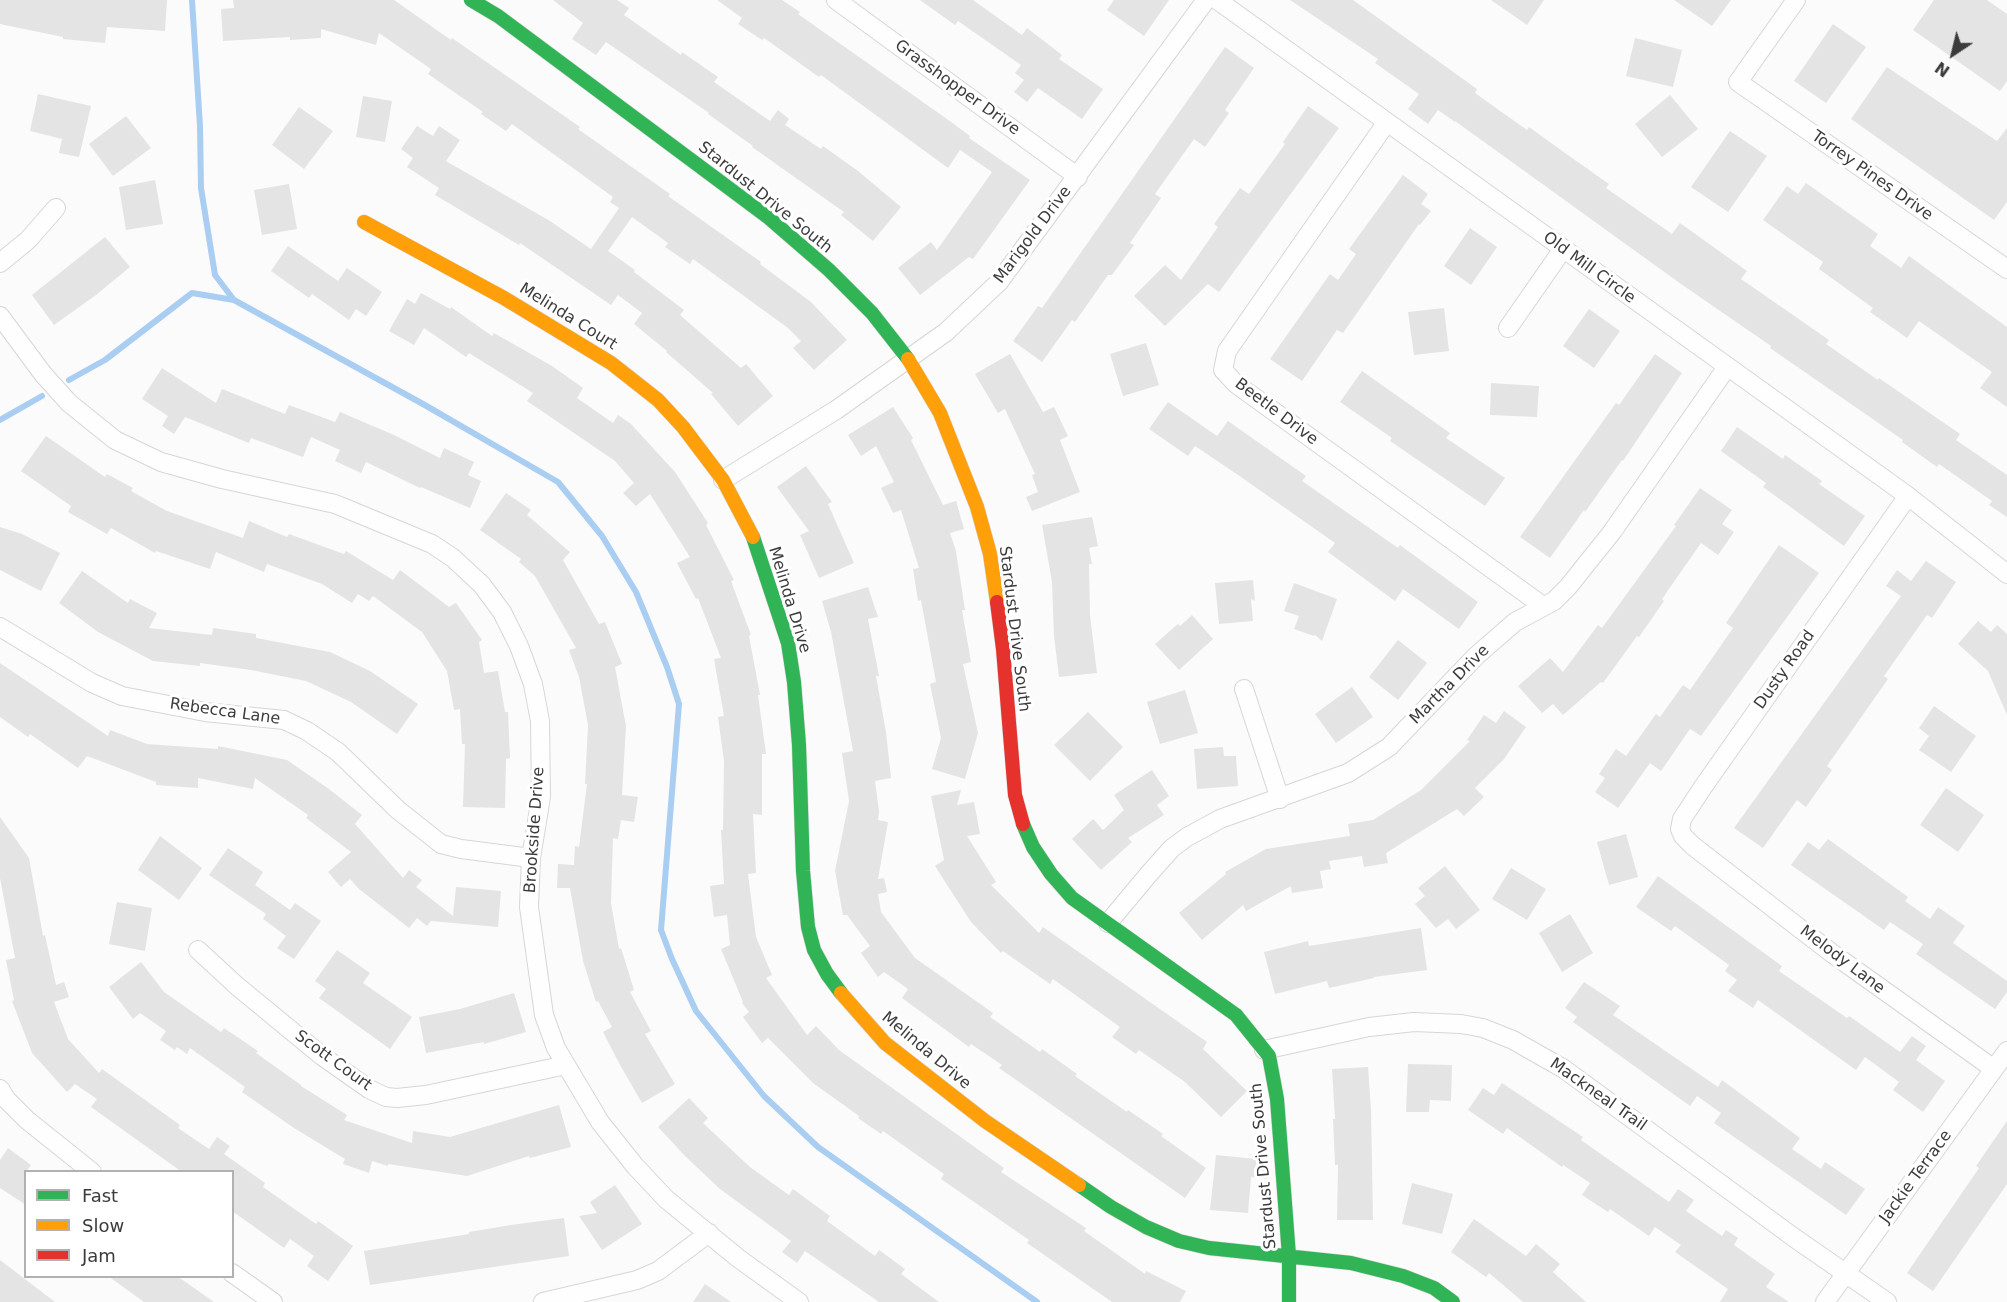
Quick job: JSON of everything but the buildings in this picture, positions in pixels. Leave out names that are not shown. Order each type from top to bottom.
[{"type":"street","name":"Stardust Drive South","points":[[471,0],[498,16],[769,218],[829,270],[872,313],[908,359],[940,413],[977,507],[990,554],[1003,649],[1014,795],[1033,847],[1051,874],[1072,898],[1236,1015],[1269,1056],[1277,1099],[1289,1256],[1289,1302]]},
{"type":"street","name":"Grasshopper Drive","points":[[836,0],[1078,177]]},
{"type":"street","name":"Marigold Drive","points":[[723,480],[836,410],[946,332],[999,282],[1206,0]]},
{"type":"street","name":"Old Mill Circle","points":[[1217,0],[1908,496],[2007,574]]},
{"type":"street","name":"Torrey Pines Drive","points":[[1796,0],[1738,82],[2007,269]]},
{"type":"street","name":"Beetle Drive","points":[[1387,122],[1227,351],[1223,370],[1236,384],[1544,606]]},
{"type":"street","points":[[0,263],[28,240],[56,208]]},
{"type":"street","name":"Melinda Court","points":[[364,222],[504,298],[611,363],[658,400],[683,427],[723,480]]},
{"type":"street","points":[[1508,328],[1563,249]]},
{"type":"street","name":"Brookside Drive","points":[[0,316],[43,374],[69,403],[115,440],[161,462],[222,479],[335,504],[432,544],[453,558],[482,585],[502,612],[519,646],[533,684],[540,720],[541,797],[531,858],[529,907],[544,1015],[556,1048],[600,1122],[635,1166],[666,1199],[799,1302]]},
{"type":"street","name":"Martha Drive","points":[[1108,923],[1148,874],[1172,848],[1187,837],[1220,819],[1348,773],[1389,747],[1476,656],[1515,622],[1554,600],[1568,587],[1612,532],[1726,367]]},
{"type":"street","name":"Melinda Drive","points":[[723,480],[753,540],[788,643],[799,745],[803,871],[808,927],[813,950],[847,1002],[885,1043],[985,1121],[1111,1207],[1146,1227],[1179,1241],[1209,1248],[1351,1263],[1403,1276],[1434,1288],[1453,1302]]},
{"type":"street","name":"Dusty Road","points":[[1693,846],[1683,836],[1680,829],[1682,819],[1908,496]]},
{"type":"street","name":"Rebecca Lane","points":[[0,627],[92,683],[122,696],[205,712],[284,720],[308,731],[338,752],[398,810],[441,844],[461,849],[531,858]]},
{"type":"street","points":[[1244,689],[1280,799]]},
{"type":"street","name":"Melody Lane","points":[[1693,846],[1833,954],[1994,1069]]},
{"type":"street","name":"Scott Court","points":[[198,950],[237,986],[322,1056],[369,1089],[386,1096],[397,1098],[426,1095],[566,1065]]},
{"type":"street","name":"Mackneal Trail","points":[[1264,1050],[1369,1028],[1414,1022],[1461,1024],[1483,1028],[1513,1040],[1564,1069],[1786,1232],[1887,1302]]},
{"type":"street","name":"Jackie Terrace","points":[[1825,1302],[2007,1051]]},
{"type":"street","points":[[0,1089],[6,1099],[27,1120],[90,1170]]},
{"type":"street","points":[[543,1302],[637,1280],[658,1271],[709,1233]]},
{"type":"street","points":[[234,1274],[273,1302]]},
{"type":"waterway","points":[[192,0],[200,126],[201,188],[215,275],[234,300],[423,404],[558,482],[602,536],[636,592],[667,667],[679,704],[661,930],[696,1011],[764,1096],[818,1147],[1037,1302]]},
{"type":"waterway","points":[[69,380],[105,360],[192,293],[234,300]]},
{"type":"waterway","points":[[0,420],[42,396]]},
{"type":"traffic: fast","points":[[471,0],[498,16],[769,218],[829,270],[872,313],[908,359]]},
{"type":"traffic: fast","points":[[753,537],[788,643],[794,682],[808,927],[814,950],[841,993]]},
{"type":"traffic: fast","points":[[1023,824],[1033,847],[1051,874],[1072,898],[1236,1015],[1269,1056],[1277,1099],[1289,1256],[1289,1302]]},
{"type":"traffic: fast","points":[[1079,1185],[1146,1227],[1179,1241],[1209,1248],[1351,1263],[1403,1276],[1434,1288],[1453,1302]]},
{"type":"traffic: slow","points":[[364,222],[504,298],[611,363],[658,400],[683,427],[723,480],[753,537]]},
{"type":"traffic: slow","points":[[908,359],[940,413],[977,507],[990,554],[997,602]]},
{"type":"traffic: slow","points":[[841,993],[885,1043],[985,1121],[1079,1185]]},
{"type":"traffic: jam","points":[[997,602],[1015,795],[1023,824]]}]
